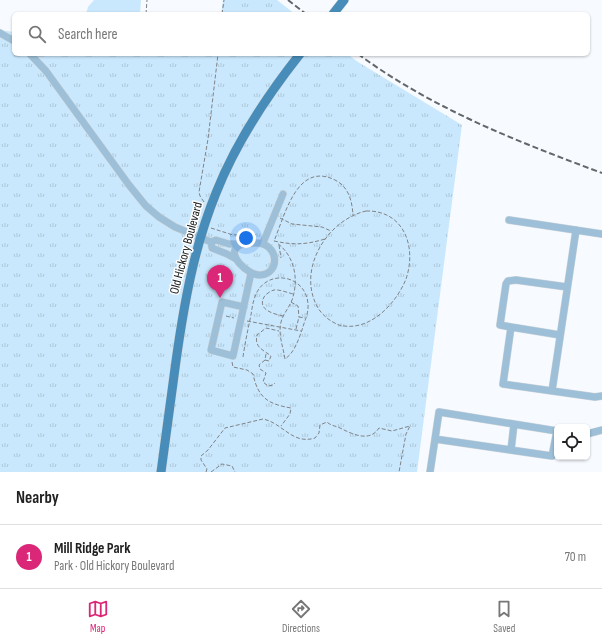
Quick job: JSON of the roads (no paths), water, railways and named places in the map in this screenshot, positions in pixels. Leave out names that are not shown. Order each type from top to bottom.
[{"type":"main road","points":[[335,12],[344,0]]},
{"type":"main road","name":"Old Hickory Boulevard","points":[[161,472],[185,302],[200,238],[223,176],[254,118],[274,87],[298,56]]},
{"type":"street","points":[[0,33],[12,40]]},
{"type":"street","points":[[32,56],[46,71],[128,185],[153,212],[167,222],[210,242],[216,240],[229,244],[256,242],[263,243],[273,251],[275,259],[274,264],[269,272],[256,275],[236,259],[212,248],[210,242]]},
{"type":"street","points":[[263,243],[284,194]]},
{"type":"street","points":[[509,220],[602,234]]},
{"type":"street","points":[[552,391],[576,230]]},
{"type":"street","points":[[236,259],[234,254],[235,250],[242,244]]},
{"type":"street","points":[[244,307],[222,302],[211,350],[233,356],[244,307],[251,272]]},
{"type":"street","points":[[560,335],[500,325],[505,288],[508,281],[516,280],[567,287]]},
{"type":"street","points":[[512,327],[503,384],[595,397],[602,396]]},
{"type":"street","points":[[430,472],[439,412],[554,431]]},
{"type":"street","points":[[511,450],[514,424]]},
{"type":"street","points":[[590,433],[602,430]]},
{"type":"street","points":[[435,439],[552,456],[554,446]]},
{"type":"railway","points":[[288,0],[303,12]]},
{"type":"railway","points":[[361,56],[386,74],[445,107],[507,136],[602,173]]},
{"type":"place","name":"Mill Ridge Park","points":[[220,298]]}]
